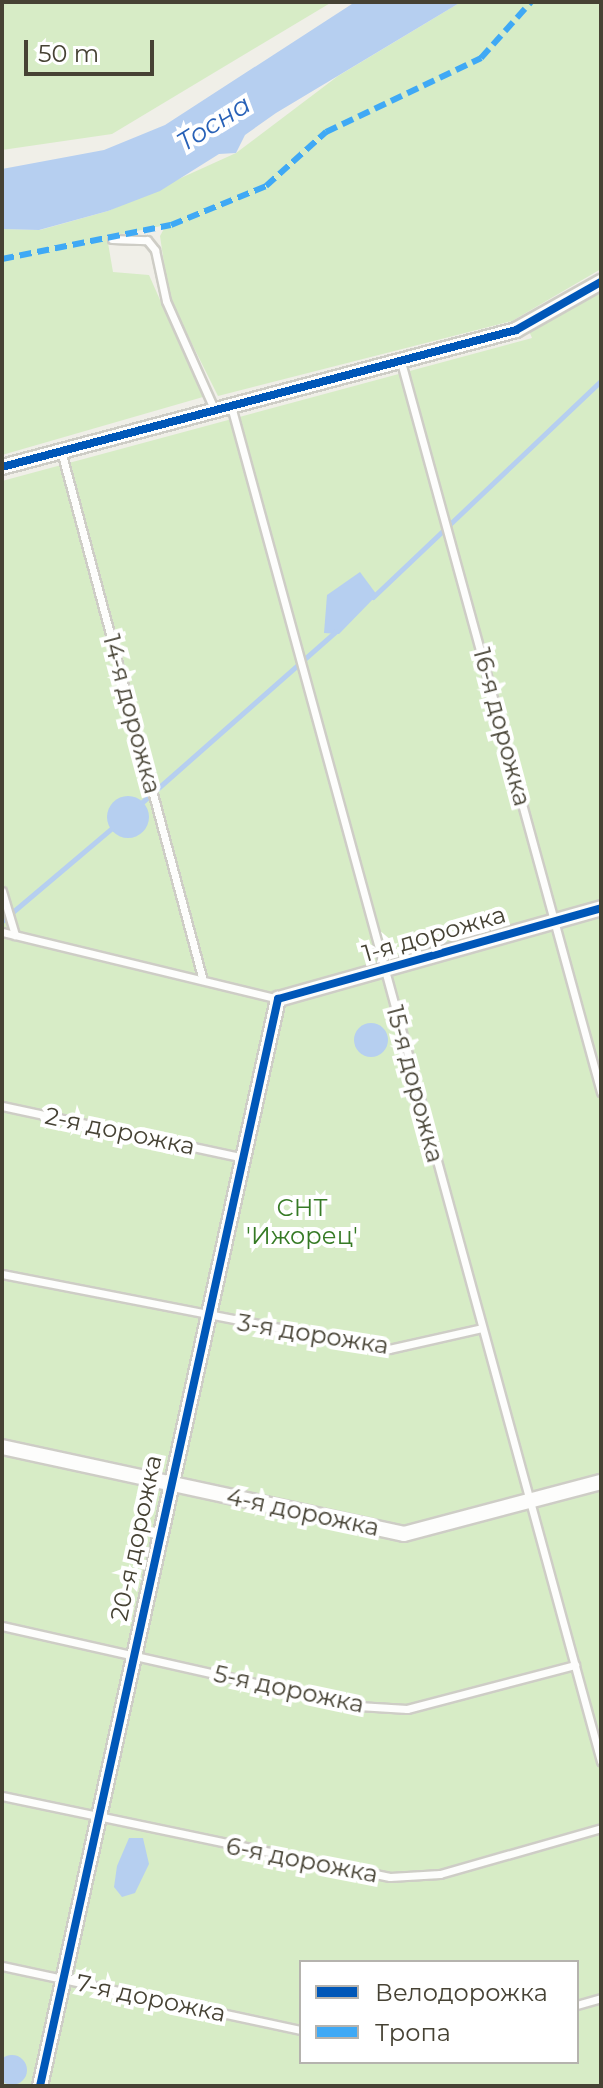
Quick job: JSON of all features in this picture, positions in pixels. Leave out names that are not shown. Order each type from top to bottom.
[{"type":"street","points":[[2,467],[516,330],[601,282]]},
{"type":"street","name":"1-я дорожка","points":[[278,999],[601,908]]},
{"type":"street","name":"20-я дорожка","points":[[40,2086],[167,1482],[239,1157],[278,999]]},
{"type":"street","name":"4-я дорожка","points":[[2,1447],[404,1534],[601,1482]]},
{"type":"lane","points":[[112,239],[147,240],[155,250],[166,301],[214,409]]},
{"type":"lane","name":"16-я дорожка","points":[[401,362],[601,1092]]},
{"type":"lane","name":"15-я дорожка","points":[[231,406],[601,1761]]},
{"type":"lane","name":"14-я дорожка","points":[[61,451],[202,977]]},
{"type":"lane","points":[[2,891],[14,931]]},
{"type":"lane","points":[[2,932],[14,931],[278,999]]},
{"type":"lane","name":"2-я дорожка","points":[[2,1106],[239,1157]]},
{"type":"lane","name":"3-я дорожка","points":[[2,1274],[204,1317],[389,1349],[482,1328]]},
{"type":"lane","name":"5-я дорожка","points":[[2,1626],[358,1706],[407,1709],[575,1665]]},
{"type":"lane","name":"6-я дорожка","points":[[2,1796],[390,1877],[440,1874],[601,1828]]},
{"type":"lane","name":"7-я дорожка","points":[[2,1966],[299,2030]]},
{"type":"lane","points":[[579,2004],[601,1998]]},
{"type":"green space","points":[[2,2],[332,2],[112,134],[2,150]]},
{"type":"green space","points":[[461,2],[601,2],[601,269],[512,321],[218,396],[169,298],[160,236],[166,225],[107,237],[113,272],[149,275],[203,397],[2,455],[2,229],[40,230],[108,211],[236,153],[338,76]]},
{"type":"green space","name":"СНТ 'Ижорец'","points":[[601,289],[601,2086],[2,2086],[2,481],[532,338],[529,331]]},
{"type":"water","name":"Тосна","points":[[355,2],[461,2],[276,113],[245,135],[236,153],[219,154],[160,191],[108,211],[39,230],[2,229],[2,169],[104,150],[165,125]]},
{"type":"water","points":[[360,572],[377,595],[339,634],[324,633],[327,595]]},
{"type":"water","points":[[128,796],[143,802],[149,817],[143,832],[128,838],[113,832],[107,817],[113,802]]},
{"type":"water","points":[[371,1023],[383,1028],[388,1040],[383,1052],[371,1057],[359,1052],[354,1040],[359,1028]]},
{"type":"water","points":[[129,1838],[143,1838],[149,1864],[135,1893],[122,1897],[114,1887],[117,1866]]},
{"type":"water","points":[[6,2056],[18,2056],[26,2064],[26,2076],[18,2084],[6,2084],[-1,2077],[-1,2063]]},
{"type":"waterway","points":[[373,597],[601,381]]},
{"type":"waterway","points":[[140,804],[336,631]]},
{"type":"waterway","points":[[2,921],[111,829]]},
{"type":"marked path","points":[[2,259],[171,225],[266,186],[326,132],[481,58],[531,2]]},
{"type":"cycle path","points":[[2,467],[516,330],[601,282]]},
{"type":"cycle path","points":[[40,2086],[278,999],[601,908]]}]
